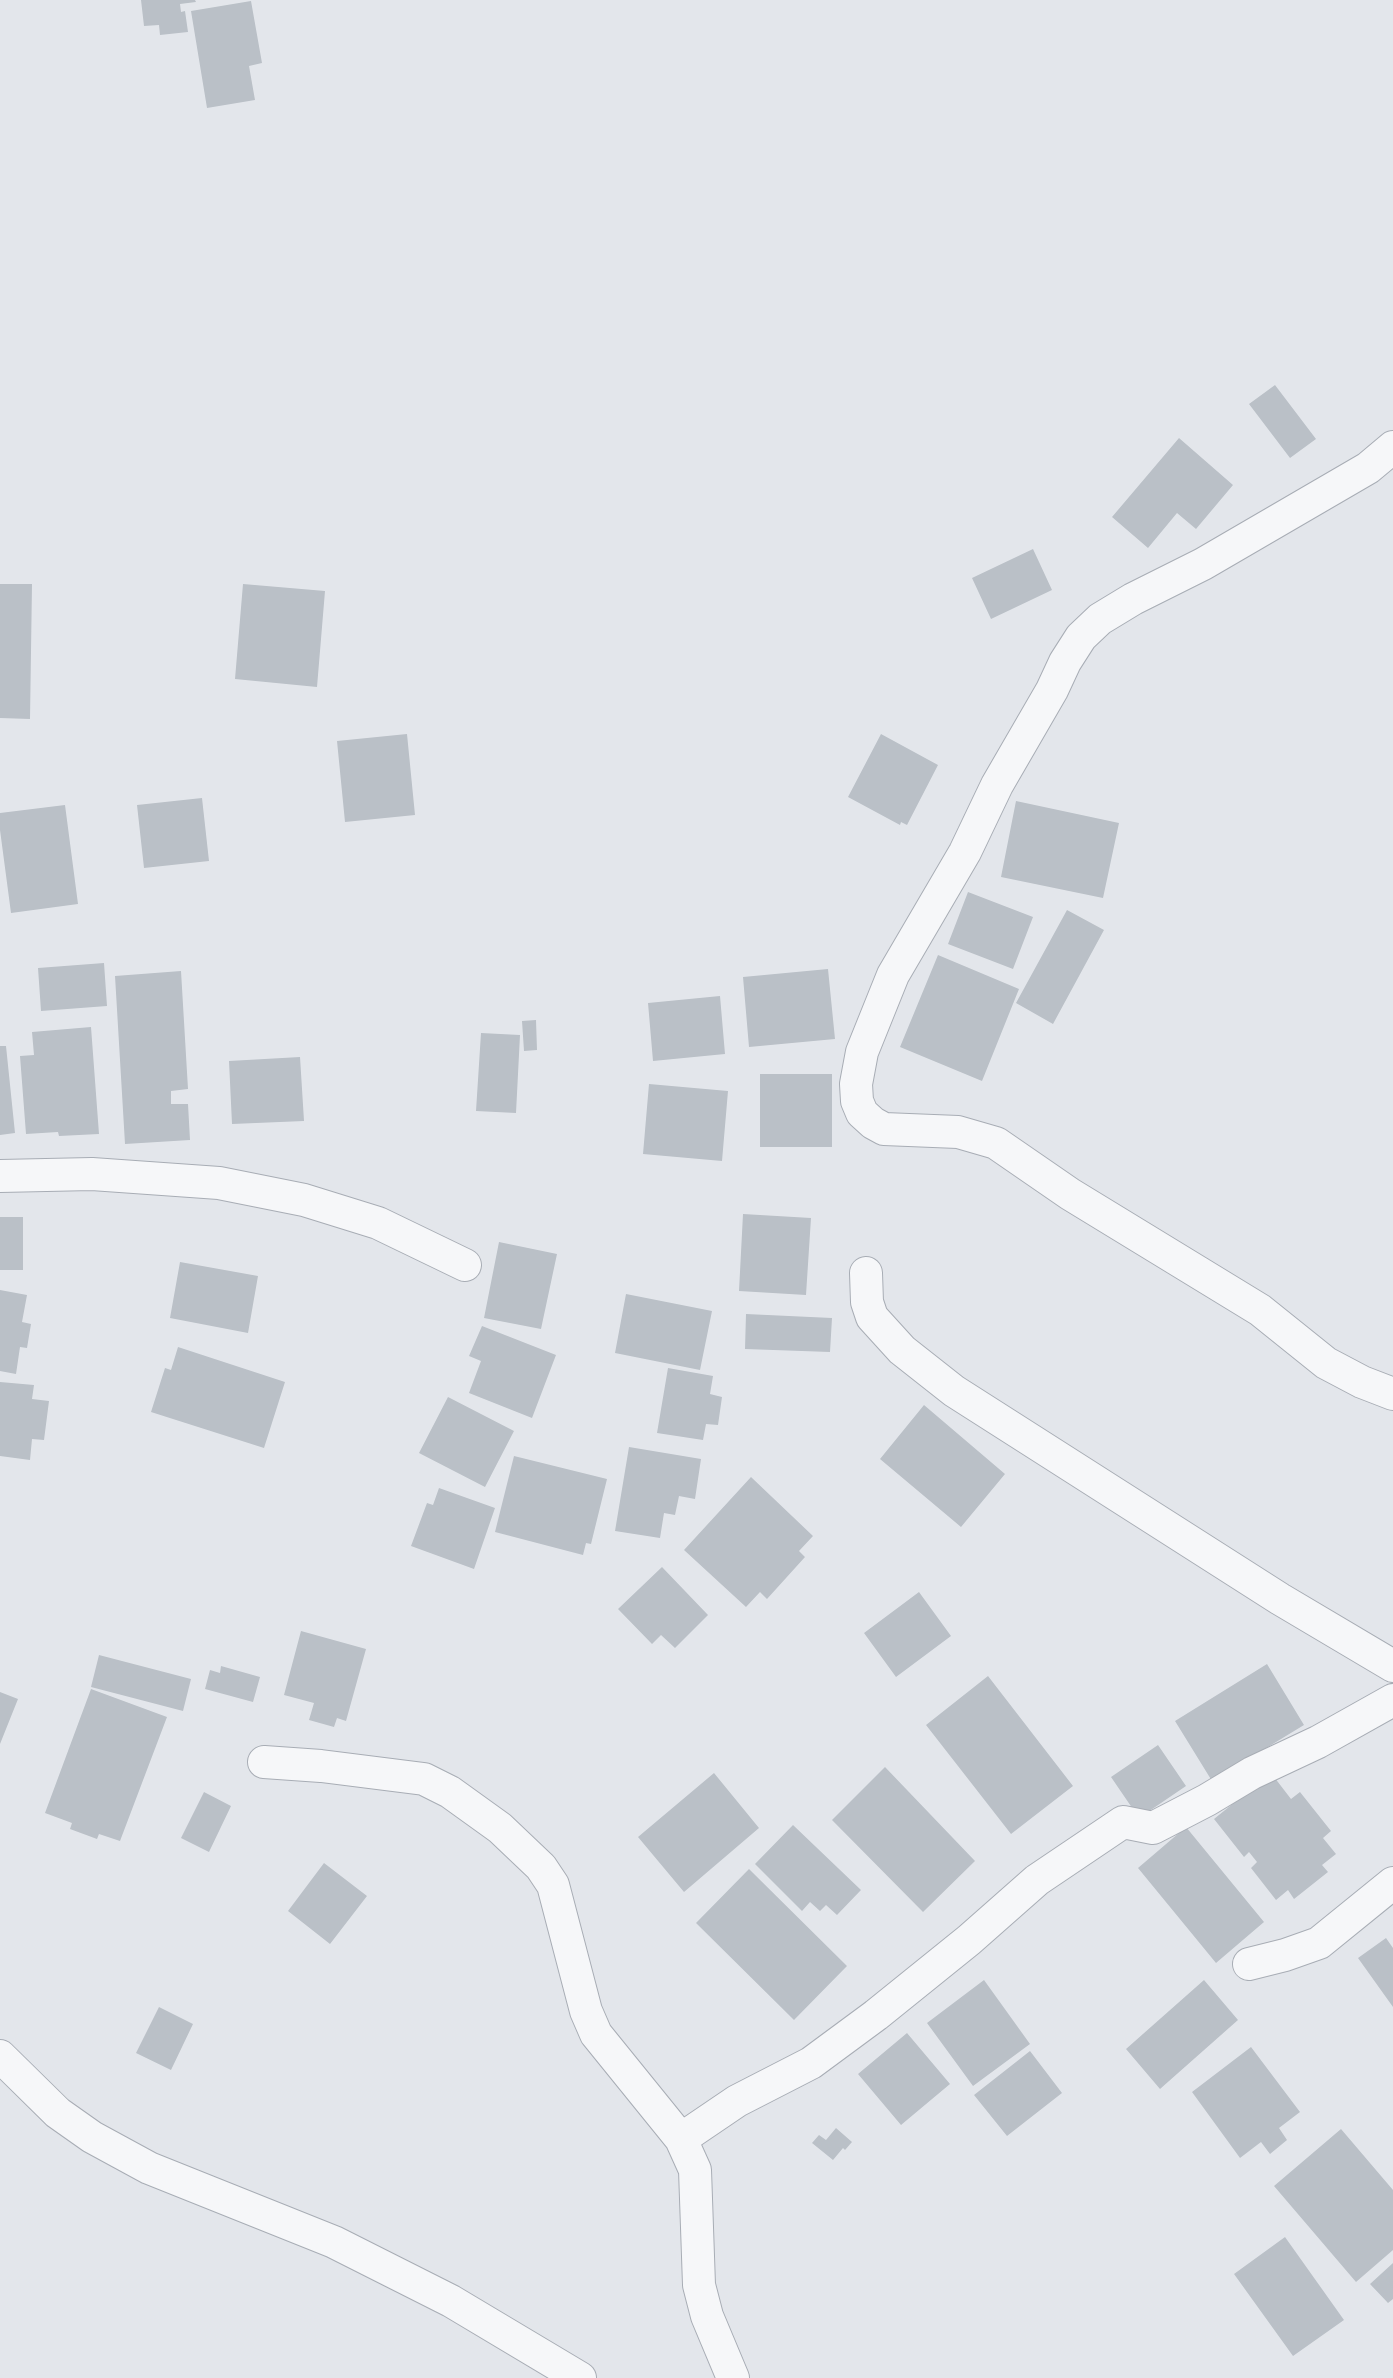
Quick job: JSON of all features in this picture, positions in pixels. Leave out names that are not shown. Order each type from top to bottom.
[{"type":"street","points":[[1393,447],[1368,468],[1203,564],[1108,614],[1081,637],[997,785],[966,852],[892,975],[862,1052],[856,1084],[862,1113],[878,1126],[884,1129],[958,1132],[996,1143],[1070,1194],[1260,1310],[1326,1363],[1362,1382],[1393,1394]]},
{"type":"street","points":[[0,1176],[92,1174],[219,1183],[304,1200],[378,1222],[465,1265]]},
{"type":"street","points":[[866,1273],[867,1302],[872,1317],[902,1350],[954,1390],[1261,1587],[1393,1666]]},
{"type":"street","points":[[681,2139],[737,2101],[811,2063],[876,2015],[969,1940],[1037,1880],[1122,1822],[1153,1827],[1207,1800],[1252,1773],[1318,1742],[1393,1700]]},
{"type":"street","points":[[264,1762],[321,1766],[424,1779],[450,1792],[500,1828],[541,1867],[553,1885],[586,2011],[596,2034],[681,2139],[695,2170],[699,2285],[706,2316],[733,2378]]},
{"type":"street","points":[[1249,1964],[1319,1943],[1393,1883]]},
{"type":"street","points":[[0,2056],[58,2113],[92,2138],[149,2168],[334,2242],[451,2301],[580,2378]]},
{"type":"building","points":[[141,0],[195,0],[196,2],[180,4],[181,12],[185,11],[188,32],[160,35],[159,25],[144,26]]},
{"type":"building","points":[[251,1],[262,63],[249,66],[255,100],[207,108],[191,11]]},
{"type":"building","points":[[1275,385],[1316,439],[1290,458],[1249,404]]},
{"type":"building","points":[[1179,438],[1233,485],[1196,529],[1177,513],[1148,548],[1112,517]]},
{"type":"building","points":[[1033,549],[1052,590],[991,619],[972,578]]},
{"type":"building","points":[[0,584],[32,584],[30,719],[0,718]]},
{"type":"building","points":[[243,584],[325,591],[317,687],[235,679]]},
{"type":"building","points":[[407,734],[415,815],[345,822],[337,741]]},
{"type":"building","points":[[881,734],[938,765],[907,825],[901,822],[900,825],[848,797]]},
{"type":"building","points":[[202,798],[209,861],[144,868],[137,805]]},
{"type":"building","points":[[1016,801],[1119,823],[1103,898],[1001,877]]},
{"type":"building","points":[[65,805],[78,904],[11,913],[0,830],[0,813]]},
{"type":"building","points":[[968,892],[1033,917],[1013,969],[948,944]]},
{"type":"building","points":[[1067,910],[1104,930],[1053,1024],[1016,1003]]},
{"type":"building","points":[[938,955],[1019,989],[982,1081],[900,1047]]},
{"type":"building","points":[[104,963],[107,1006],[41,1011],[38,968]]},
{"type":"building","points":[[828,969],[835,1039],[749,1047],[743,977]]},
{"type":"building","points":[[181,971],[188,1089],[171,1091],[171,1104],[188,1104],[190,1140],[125,1144],[115,976]]},
{"type":"building","points":[[720,996],[725,1054],[653,1061],[648,1003]]},
{"type":"building","points":[[536,1020],[537,1050],[524,1051],[522,1021]]},
{"type":"building","points":[[91,1027],[99,1134],[59,1136],[58,1132],[26,1134],[20,1056],[34,1055],[32,1032]]},
{"type":"building","points":[[481,1033],[520,1035],[516,1113],[476,1111]]},
{"type":"building","points":[[0,1046],[6,1046],[15,1133],[0,1135]]},
{"type":"building","points":[[300,1057],[304,1121],[232,1124],[229,1061]]},
{"type":"building","points":[[760,1074],[832,1074],[832,1147],[760,1147]]},
{"type":"building","points":[[649,1084],[728,1091],[722,1161],[643,1154]]},
{"type":"building","points":[[743,1214],[811,1218],[806,1295],[739,1291]]},
{"type":"building","points":[[0,1217],[23,1217],[23,1270],[0,1270]]},
{"type":"building","points":[[499,1242],[557,1254],[541,1329],[484,1318]]},
{"type":"building","points":[[180,1262],[258,1276],[248,1333],[170,1318]]},
{"type":"building","points":[[0,1290],[27,1295],[22,1322],[31,1324],[27,1348],[20,1347],[16,1374],[0,1371]]},
{"type":"building","points":[[626,1294],[712,1311],[700,1370],[615,1353]]},
{"type":"building","points":[[746,1314],[832,1318],[830,1352],[745,1349]]},
{"type":"building","points":[[482,1326],[556,1355],[532,1418],[469,1393],[481,1361],[469,1356]]},
{"type":"building","points":[[178,1347],[285,1382],[264,1448],[151,1412],[165,1368],[171,1370]]},
{"type":"building","points":[[668,1368],[713,1376],[710,1394],[722,1397],[718,1425],[706,1424],[703,1440],[657,1433]]},
{"type":"building","points":[[0,1382],[34,1385],[32,1399],[49,1401],[44,1440],[32,1439],[30,1460],[0,1456]]},
{"type":"building","points":[[448,1397],[514,1431],[485,1487],[419,1453]]},
{"type":"building","points":[[924,1405],[1005,1474],[961,1527],[880,1459]]},
{"type":"building","points":[[629,1447],[701,1459],[695,1499],[679,1496],[675,1515],[664,1513],[660,1538],[615,1531]]},
{"type":"building","points":[[514,1456],[607,1479],[591,1544],[586,1543],[583,1555],[495,1532]]},
{"type":"building","points":[[751,1477],[813,1536],[799,1551],[805,1557],[767,1599],[760,1592],[746,1607],[684,1550]]},
{"type":"building","points":[[439,1488],[495,1508],[474,1569],[411,1546],[427,1503],[433,1505]]},
{"type":"building","points":[[662,1567],[708,1615],[675,1648],[661,1635],[652,1644],[618,1609]]},
{"type":"building","points":[[919,1592],[951,1636],[896,1677],[864,1633]]},
{"type":"building","points":[[301,1631],[366,1649],[346,1721],[337,1718],[334,1727],[309,1720],[314,1703],[284,1695]]},
{"type":"building","points":[[99,1655],[191,1679],[183,1711],[91,1687]]},
{"type":"building","points":[[1267,1664],[1304,1725],[1212,1781],[1175,1721]]},
{"type":"building","points":[[221,1666],[260,1677],[253,1702],[205,1689],[210,1670],[220,1673]]},
{"type":"building","points":[[988,1676],[1073,1786],[1011,1834],[926,1725]]},
{"type":"building","points":[[91,1689],[167,1717],[120,1841],[99,1834],[97,1839],[70,1829],[72,1823],[45,1813]]},
{"type":"building","points":[[0,1692],[18,1699],[0,1744]]},
{"type":"building","points":[[1158,1745],[1186,1786],[1139,1818],[1111,1777]]},
{"type":"building","points":[[885,1767],[975,1861],[923,1912],[832,1820]]},
{"type":"building","points":[[714,1773],[759,1828],[684,1892],[638,1837]]},
{"type":"building","points":[[1271,1773],[1291,1799],[1300,1792],[1331,1831],[1323,1838],[1336,1854],[1322,1865],[1328,1872],[1294,1899],[1288,1890],[1276,1900],[1251,1868],[1257,1862],[1249,1852],[1244,1857],[1214,1819]]},
{"type":"building","points":[[204,1792],[231,1806],[209,1852],[181,1838]]},
{"type":"building","points":[[793,1825],[861,1890],[837,1915],[826,1905],[820,1911],[810,1902],[802,1911],[755,1864]]},
{"type":"building","points":[[1186,1827],[1264,1922],[1216,1963],[1138,1868]]},
{"type":"building","points":[[324,1863],[367,1896],[330,1944],[288,1911]]},
{"type":"building","points":[[749,1869],[847,1966],[794,2020],[696,1923]]},
{"type":"building","points":[[1386,1938],[1393,1948],[1393,2007],[1358,1958]]},
{"type":"building","points":[[984,1980],[1030,2044],[973,2086],[927,2023]]},
{"type":"building","points":[[1204,1980],[1238,2020],[1160,2089],[1126,2049]]},
{"type":"building","points":[[159,2007],[193,2024],[171,2070],[136,2053]]},
{"type":"building","points":[[907,2033],[950,2084],[901,2125],[858,2074]]},
{"type":"building","points":[[1251,2047],[1300,2112],[1279,2128],[1287,2140],[1270,2154],[1261,2142],[1240,2158],[1192,2092]]},
{"type":"building","points":[[1030,2051],[1062,2093],[1007,2136],[974,2095]]},
{"type":"building","points":[[836,2128],[852,2142],[845,2150],[843,2148],[833,2160],[812,2143],[819,2135],[826,2140]]},
{"type":"building","points":[[1341,2129],[1393,2190],[1393,2250],[1356,2282],[1274,2186]]},
{"type":"building","points":[[1285,2237],[1344,2320],[1293,2356],[1234,2274]]},
{"type":"building","points":[[1393,2263],[1393,2299],[1388,2303],[1370,2284]]}]
